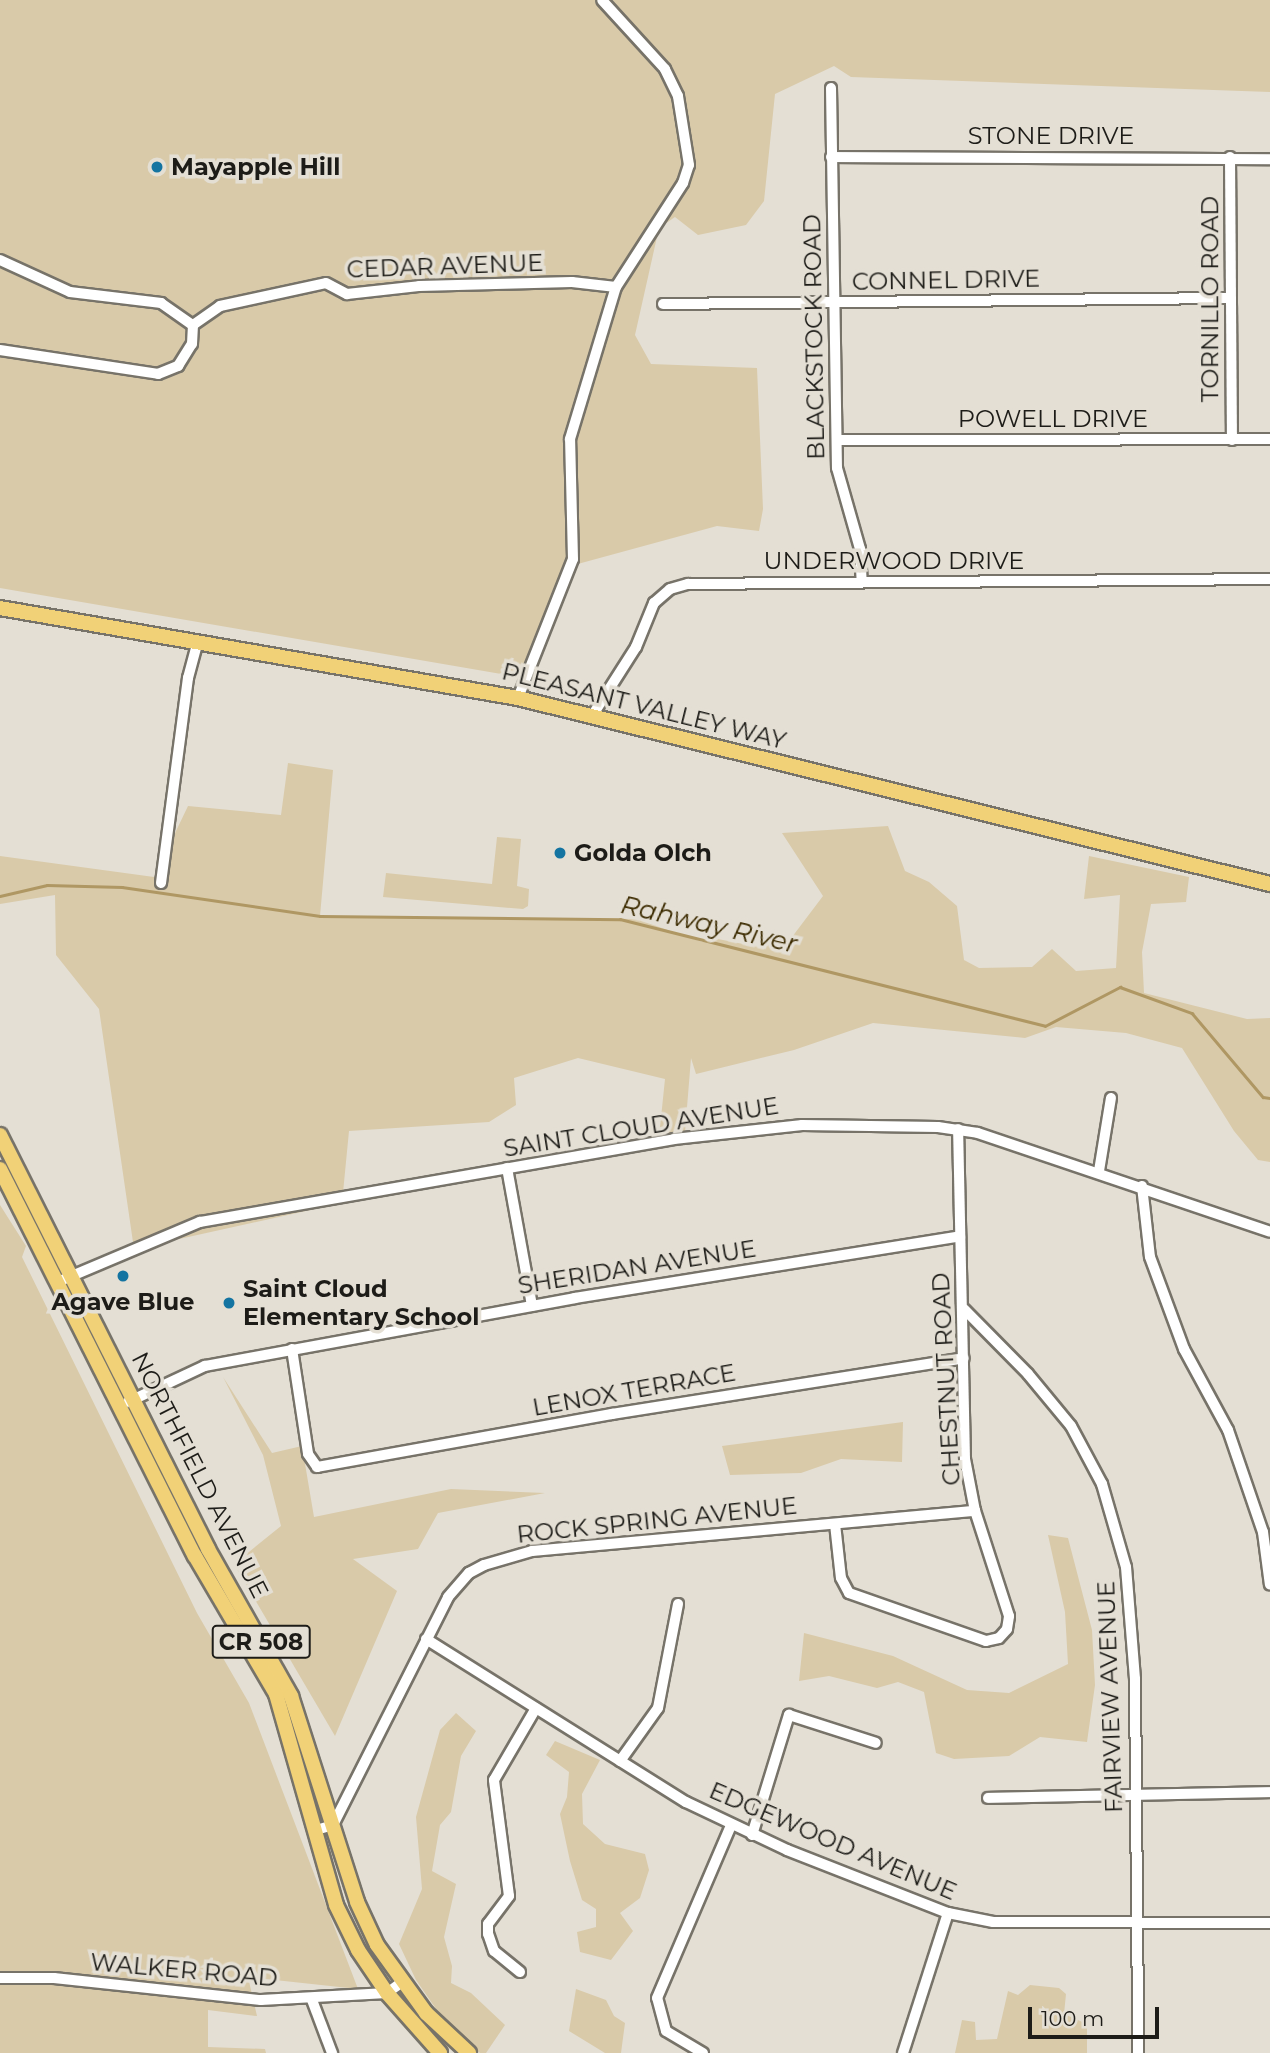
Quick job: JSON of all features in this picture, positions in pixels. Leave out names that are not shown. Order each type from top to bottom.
[{"type":"main road","name":"PLEASANT VALLEY WAY","points":[[0,608],[518,698],[1270,884]]},
{"type":"main road","name":"NORTHFIELD AVENUE","points":[[0,1135],[4,1151],[195,1556],[276,1694],[337,1905],[358,1950],[387,1993],[440,2053]]},
{"type":"main road","name":"NORTHFIELD AVENUE","points":[[0,1169],[135,1398],[208,1549],[291,1696],[357,1902],[402,1982],[470,2053]]},
{"type":"street","points":[[518,698],[573,559],[570,439],[616,287],[683,183],[689,165],[678,96],[664,69],[602,0]]},
{"type":"street","name":"BLACKSTOCK ROAD","points":[[831,88],[839,484],[858,542],[862,582]]},
{"type":"street","name":"STONE DRIVE","points":[[831,157],[1270,159]]},
{"type":"street","name":"TORNILLO ROAD","points":[[1230,158],[1232,440]]},
{"type":"street","points":[[0,260],[70,292],[161,303],[197,322],[186,355],[178,366],[158,374],[0,350]]},
{"type":"street","name":"CEDAR AVENUE","points":[[197,322],[220,306],[326,283],[346,294],[419,286],[572,282],[616,287]]},
{"type":"street","name":"CONNEL DRIVE","points":[[663,304],[1230,298]]},
{"type":"street","name":"POWELL DRIVE","points":[[837,440],[1270,439]]},
{"type":"street","name":"UNDERWOOD DRIVE","points":[[592,716],[636,647],[654,603],[670,589],[688,584],[1270,579]]},
{"type":"street","points":[[161,883],[188,678],[198,641]]},
{"type":"street","points":[[1098,1171],[1111,1098]]},
{"type":"street","name":"SAINT CLOUD AVENUE","points":[[66,1278],[200,1222],[734,1130],[802,1125],[958,1129],[1098,1171],[1270,1232]]},
{"type":"street","name":"CHESTNUT ROAD","points":[[835,1524],[841,1578],[849,1593],[992,1641],[1007,1629],[1009,1616],[975,1511],[965,1459],[964,1309],[958,1129]]},
{"type":"street","points":[[508,1168],[532,1306]]},
{"type":"street","points":[[1142,1186],[1150,1257],[1180,1339],[1233,1443],[1263,1532],[1270,1585]]},
{"type":"street","name":"SHERIDAN AVENUE","points":[[122,1405],[205,1366],[532,1306],[960,1236]]},
{"type":"street","name":"FAIRVIEW AVENUE","points":[[964,1309],[1055,1405],[1102,1485],[1123,1554],[1132,1614],[1138,2053]]},
{"type":"street","name":"LENOX TERRACE","points":[[292,1349],[313,1464],[323,1467],[612,1414],[964,1358]]},
{"type":"street","name":"ROCK SPRING AVENUE","points":[[333,1825],[448,1597],[469,1573],[509,1555],[975,1511]]},
{"type":"street","points":[[620,1761],[658,1709],[678,1604]]},
{"type":"street","name":"EDGEWOOD AVENUE","points":[[426,1639],[620,1761],[731,1825],[948,1913],[993,1922],[1137,1920],[1270,1923]]},
{"type":"street","points":[[520,1972],[494,1951],[488,1934],[488,1924],[509,1896],[494,1780],[536,1708]]},
{"type":"street","points":[[752,1835],[789,1714],[876,1743]]},
{"type":"street","points":[[325,1800],[338,1799],[350,1792]]},
{"type":"street","points":[[988,1798],[1270,1792]]},
{"type":"street","points":[[316,1830],[333,1825]]},
{"type":"street","points":[[703,2053],[666,2031],[657,1998],[731,1825]]},
{"type":"street","points":[[903,2053],[948,1913]]},
{"type":"street","name":"WALKER ROAD","points":[[0,1978],[54,1978],[233,2000],[312,2000],[387,1993]]},
{"type":"street","points":[[387,1993],[402,1982]]},
{"type":"street","points":[[312,2000],[332,2053]]},
{"type":"shaded area","points":[[0,0],[1270,0],[1270,92],[851,77],[834,66],[775,94],[764,201],[746,225],[698,235],[675,217],[659,228],[635,335],[651,364],[757,368],[763,509],[759,531],[717,526],[574,565],[519,677],[0,588]]},
{"type":"shaded area","points":[[288,763],[333,770],[320,916],[636,919],[702,942],[718,939],[753,946],[789,941],[823,896],[782,833],[888,826],[905,871],[929,882],[957,906],[964,960],[979,968],[1032,967],[1052,949],[1076,971],[1116,968],[1120,895],[1084,899],[1089,856],[1189,877],[1186,902],[1151,904],[1142,952],[1144,993],[1247,1019],[1270,1018],[1270,1162],[1258,1160],[1234,1131],[1182,1048],[1126,1033],[1056,1027],[1025,1038],[873,1023],[794,1050],[696,1074],[691,1058],[685,1132],[659,1137],[665,1079],[578,1058],[514,1078],[516,1105],[489,1122],[349,1131],[342,1203],[134,1249],[99,1009],[56,955],[55,895],[0,904],[0,856],[154,877],[188,806],[281,815]]},
{"type":"shaded area","points":[[497,837],[521,839],[517,886],[529,889],[528,906],[523,909],[383,897],[386,873],[492,884]]},
{"type":"shaded area","points":[[0,1205],[26,1246],[22,1257],[197,1613],[249,1703],[358,1989],[248,1977],[257,2016],[208,2010],[208,2047],[265,2049],[266,2053],[0,2053]]},
{"type":"shaded area","points":[[223,1377],[272,1453],[302,1446],[314,1517],[451,1489],[545,1493],[438,1513],[418,1549],[353,1559],[397,1591],[335,1736],[234,1564],[281,1526],[263,1455]]},
{"type":"shaded area","points":[[903,1422],[902,1462],[841,1459],[801,1473],[730,1475],[722,1446]]},
{"type":"shaded area","points":[[1048,1535],[1068,1538],[1092,1630],[1095,1685],[1087,1742],[1040,1737],[1009,1756],[954,1759],[936,1753],[924,1692],[898,1682],[877,1688],[829,1676],[799,1681],[804,1633],[893,1656],[967,1690],[1009,1693],[1068,1664],[1065,1612]]},
{"type":"shaded area","points":[[456,1713],[476,1731],[461,1756],[451,1812],[440,1825],[432,1871],[456,1884],[444,1937],[452,1966],[451,1983],[471,1993],[505,2025],[486,2053],[480,2053],[443,2019],[416,1980],[399,1944],[422,1889],[416,1817],[440,1730]]},
{"type":"shaded area","points":[[555,1741],[600,1760],[582,1794],[583,1824],[605,1844],[645,1854],[649,1870],[640,1898],[620,1913],[633,1931],[611,1960],[580,1952],[577,1932],[596,1927],[596,1909],[582,1900],[570,1861],[560,1814],[567,1797],[569,1772],[546,1755]]},
{"type":"shaded area","points":[[1030,1985],[1059,1988],[1066,1994],[1064,2014],[1087,2024],[1087,2053],[955,2053],[962,2020],[975,2022],[976,2040],[997,2039],[1008,1991],[1018,1995]]},
{"type":"shaded area","points":[[576,1989],[606,2000],[614,2016],[625,2023],[621,2053],[605,2053],[569,2031]]},
{"type":"waterway","name":"Rahway River","points":[[0,896],[47,885],[122,887],[320,916],[620,919],[1045,1026],[1120,987],[1192,1013],[1263,1097],[1270,1098]]},
{"type":"place","name":"Mayapple Hill","points":[[157,167]]},
{"type":"place","name":"Golda Olch","points":[[560,853]]},
{"type":"place","name":"Agave Blue","points":[[123,1276]]},
{"type":"place","name":"Saint Cloud Elementary School","points":[[229,1303]]}]
